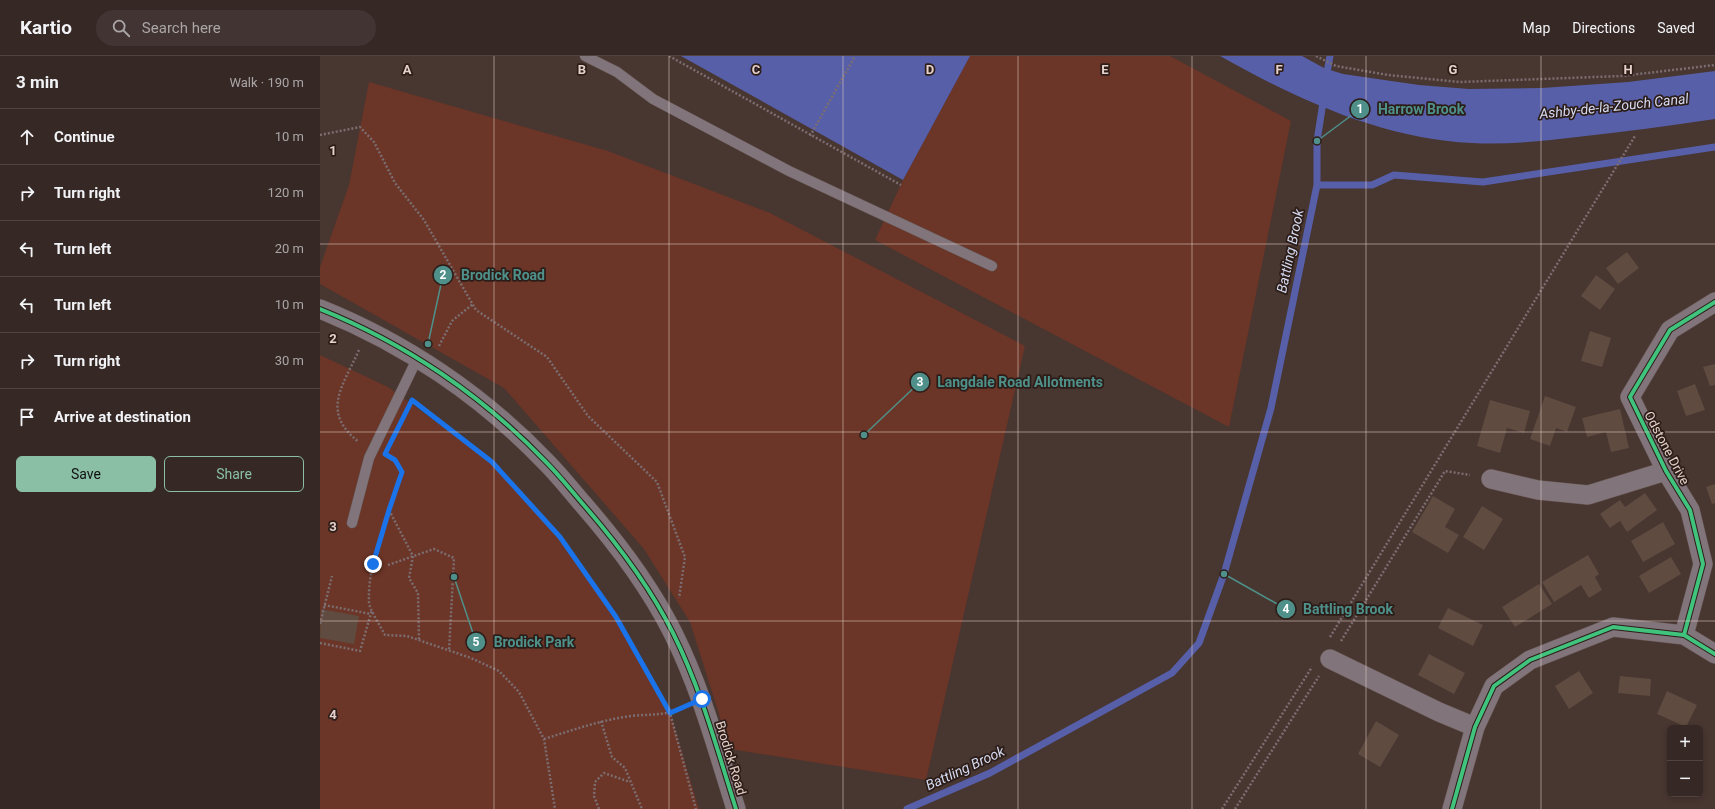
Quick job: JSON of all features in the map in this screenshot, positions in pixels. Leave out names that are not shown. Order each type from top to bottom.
[{"type":"street","name":"Odstone Drive","points":[[1684,635],[1703,564],[1690,510],[1666,471],[1630,397],[1670,330],[1715,302]]},
{"type":"street","name":"Brodick Road","points":[[320,309],[348,320],[424,361],[482,403],[546,461],[618,544],[655,598],[674,634],[702,699],[736,809]]},
{"type":"street","points":[[1491,479],[1538,490],[1588,495],[1666,471]]},
{"type":"street","points":[[1452,809],[1475,727],[1494,686],[1530,660],[1613,627],[1684,635],[1715,654]]},
{"type":"street","points":[[1323,655],[1439,712],[1475,727]]},
{"type":"lane","points":[[586,56],[617,72],[653,99],[789,171],[992,266]]},
{"type":"lane","points":[[352,523],[369,458],[424,361]]},
{"type":"path","points":[[669,56],[810,136],[901,185]]},
{"type":"path","points":[[810,136],[855,56]]},
{"type":"path","points":[[1316,56],[1336,66],[1388,75],[1460,82],[1622,76],[1715,65]]},
{"type":"path","points":[[320,135],[360,127],[374,142],[394,183],[424,220],[476,310],[547,357],[588,416],[657,482],[685,557],[674,634]]},
{"type":"path","points":[[1235,809],[1323,655],[1635,136]]},
{"type":"path","points":[[424,361],[452,321],[473,304]]},
{"type":"path","points":[[368,331],[338,395],[337,413],[348,434],[365,447],[395,460],[402,472],[373,564],[369,603],[385,635],[407,636],[471,658],[499,671],[519,692],[544,739],[555,809]]},
{"type":"path","points":[[412,400],[492,462],[560,537],[616,617],[670,713],[696,809]]},
{"type":"path","points":[[1222,809],[1445,471],[1491,479]]},
{"type":"path","points":[[389,510],[413,556],[409,578],[418,593],[419,640]]},
{"type":"path","points":[[388,565],[434,549],[454,558],[449,651]]},
{"type":"path","points":[[320,624],[332,576]]},
{"type":"path","points":[[324,605],[371,614]]},
{"type":"path","points":[[320,643],[360,651],[372,610]]},
{"type":"path","points":[[544,739],[601,721],[631,716],[670,713],[702,699]]},
{"type":"path","points":[[601,721],[612,757],[624,768],[642,809]]},
{"type":"path","points":[[599,809],[594,796],[595,782],[604,773],[631,782]]},
{"type":"shaded area","points":[[970,56],[1170,56],[1291,121],[1229,427],[875,240],[903,180]]},
{"type":"shaded area","points":[[369,82],[608,151],[770,213],[1025,346],[926,780],[730,749],[690,622],[644,549],[504,388],[320,284],[320,267],[349,185]]},
{"type":"shaded area","points":[[320,355],[388,387],[491,462],[560,537],[615,617],[670,713],[699,809],[320,809]]},
{"type":"water","points":[[681,56],[970,56],[903,180]]},
{"type":"water","name":"Ashby-de-la-Zouch Canal","points":[[1220,56],[1302,56],[1324,68],[1343,74],[1419,85],[1469,89],[1542,88],[1628,82],[1715,71],[1715,119],[1551,140],[1472,143],[1439,140],[1406,134],[1341,114],[1279,87]]},
{"type":"building","points":[[1627,252],[1639,268],[1618,284],[1606,268]]},
{"type":"building","points":[[1596,275],[1615,289],[1600,310],[1581,296]]},
{"type":"building","points":[[1590,331],[1611,338],[1602,367],[1581,361]]},
{"type":"building","points":[[1715,364],[1715,385],[1710,386],[1703,367]]},
{"type":"building","points":[[1695,384],[1705,410],[1686,416],[1677,391]]},
{"type":"building","points":[[1545,396],[1576,407],[1567,432],[1556,428],[1550,446],[1530,439]]},
{"type":"building","points":[[1490,400],[1530,411],[1524,433],[1507,428],[1500,453],[1477,446]]},
{"type":"building","points":[[1620,409],[1629,448],[1611,452],[1606,432],[1587,437],[1582,418]]},
{"type":"building","points":[[1715,484],[1715,503],[1712,504],[1706,487]]},
{"type":"building","points":[[1645,493],[1657,510],[1627,532],[1620,521],[1610,528],[1600,514],[1620,500],[1625,507]]},
{"type":"building","points":[[1433,496],[1455,509],[1445,527],[1459,535],[1448,553],[1412,532]]},
{"type":"building","points":[[1482,506],[1503,519],[1484,550],[1463,537]]},
{"type":"building","points":[[1663,522],[1675,544],[1643,562],[1631,541]]},
{"type":"building","points":[[1588,555],[1599,574],[1595,577],[1602,590],[1589,598],[1581,585],[1554,602],[1542,582]]},
{"type":"building","points":[[1671,557],[1681,574],[1649,593],[1639,576]]},
{"type":"building","points":[[1539,584],[1552,604],[1515,627],[1502,607]]},
{"type":"building","points":[[1448,608],[1483,625],[1473,646],[1438,628]]},
{"type":"building","points":[[321,609],[359,616],[354,644],[320,638]]},
{"type":"building","points":[[1429,654],[1465,673],[1454,694],[1418,675]]},
{"type":"building","points":[[1579,671],[1593,693],[1569,709],[1555,686]]},
{"type":"building","points":[[1620,676],[1651,679],[1650,696],[1618,693]]},
{"type":"building","points":[[1667,691],[1697,705],[1687,725],[1682,725],[1657,714]]},
{"type":"building","points":[[1376,721],[1399,735],[1380,767],[1358,754]]},
{"type":"waterway","points":[[1326,78],[1330,56]]},
{"type":"waterway","name":"Battling Brook","points":[[907,809],[990,773],[1172,673],[1199,643],[1224,574],[1271,408],[1317,185],[1317,141],[1324,96]]},
{"type":"waterway","points":[[1317,185],[1372,185],[1394,175],[1483,182],[1715,147]]},
{"type":"cycle path","points":[[1684,635],[1703,564],[1690,510],[1666,471],[1630,397],[1670,330],[1715,302]]},
{"type":"cycle path","points":[[320,309],[352,323],[412,355],[469,394],[522,438],[555,472],[595,518],[643,581],[673,633],[700,697],[736,809]]},
{"type":"cycle path","points":[[1452,809],[1475,727],[1494,686],[1530,660],[1613,627],[1684,635],[1715,654]]},
{"type":"place","name":"Harrow Brook","points":[[1317,141]]},
{"type":"place","name":"Brodick Road","points":[[428,344]]},
{"type":"place","name":"Langdale Road Allotments","points":[[864,435]]},
{"type":"place","name":"Battling Brook","points":[[1224,574]]},
{"type":"place","name":"Brodick Park","points":[[454,577]]},
{"type":"route","points":[[373,564],[402,472],[395,460],[385,454],[412,400],[492,462],[560,537],[616,617],[670,713],[702,699]]}]
